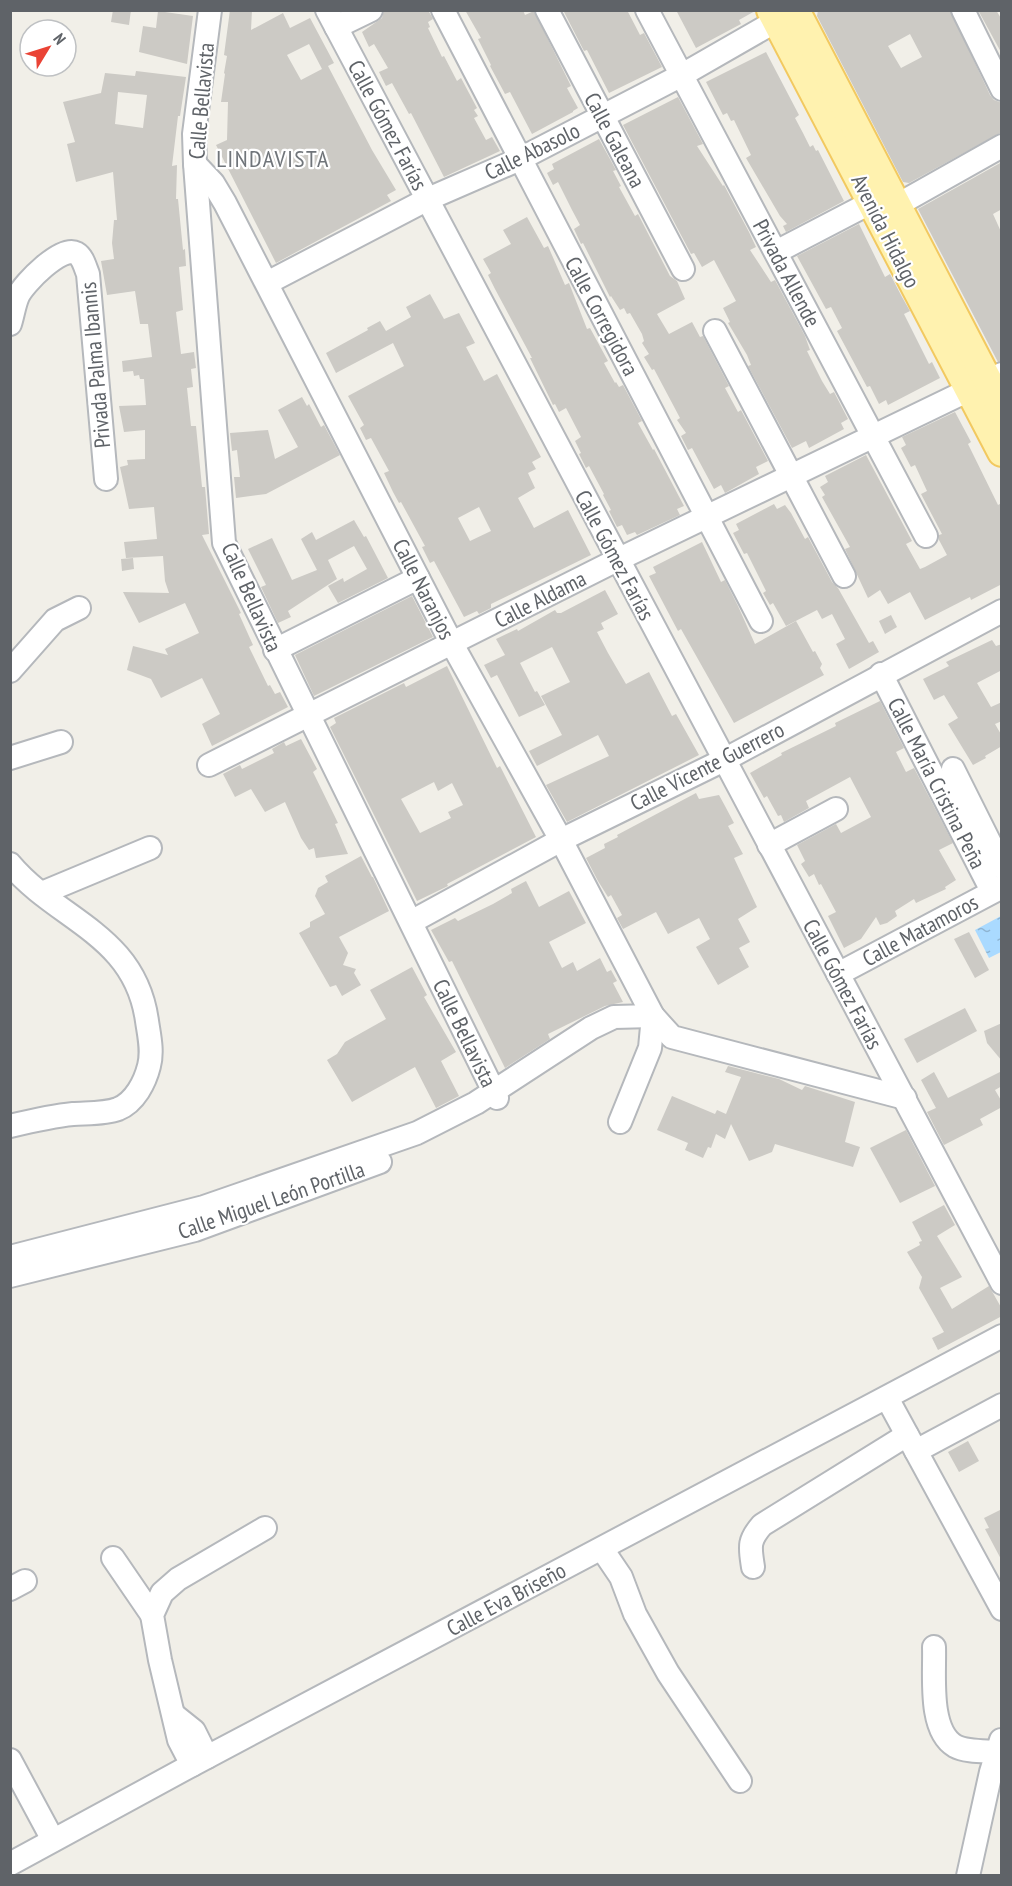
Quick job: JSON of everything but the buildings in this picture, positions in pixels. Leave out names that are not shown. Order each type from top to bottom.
[{"type":"main road","name":"Avenida Hidalgo","points":[[784,13],[882,208],[1002,408]]},
{"type":"main road","name":"Avenida Hidalgo","points":[[986,382],[1002,452]]},
{"type":"street","name":"Calle Bellavista","points":[[210,10],[194,134],[224,543],[411,921],[500,1090]]},
{"type":"street","points":[[332,19],[371,10]]},
{"type":"street","name":"Calle Corregidora","points":[[443,10],[761,621]]},
{"type":"street","name":"Calle Galeana","points":[[547,10],[683,269]]},
{"type":"street","name":"Privada Allende","points":[[648,10],[926,536]]},
{"type":"street","points":[[963,10],[1002,89]]},
{"type":"street","name":"Calle Abasolo","points":[[267,283],[428,199],[520,159],[682,75],[784,13]]},
{"type":"street","name":"Calle Gómez Farías","points":[[332,19],[1002,1283]]},
{"type":"street","points":[[776,252],[882,208],[1002,146]]},
{"type":"street","name":"Calle Naranjos","points":[[195,164],[213,183],[267,283],[452,644],[561,840],[653,1016],[672,1037],[905,1098]]},
{"type":"street","name":"Privada Palma Ibannis","points":[[10,324],[18,296],[29,279],[61,254],[68,251],[75,252],[88,274],[106,479]]},
{"type":"street","points":[[714,331],[844,576]]},
{"type":"street","name":"Calle Aldama","points":[[209,765],[617,560],[986,382]]},
{"type":"street","points":[[275,650],[418,578]]},
{"type":"street","points":[[10,671],[55,620],[79,608]]},
{"type":"street","name":"Calle Vicente Guerrero","points":[[411,921],[561,840],[724,760],[1002,610]]},
{"type":"street","name":"Calle María Cristina Peña","points":[[881,674],[997,889]]},
{"type":"street","points":[[10,759],[61,742]]},
{"type":"street","points":[[953,769],[1002,867]]},
{"type":"street","points":[[769,845],[836,809]]},
{"type":"street","points":[[42,893],[150,848]]},
{"type":"street","points":[[10,864],[42,893],[104,940],[120,957],[133,977],[142,998],[151,1059],[140,1089],[131,1100],[118,1109],[39,1119],[10,1126]]},
{"type":"street","name":"Calle Matamoros","points":[[838,974],[997,889]]},
{"type":"street","points":[[620,1122],[650,1048],[653,1016]]},
{"type":"street","name":"Calle Miguel León Portilla","points":[[10,1276],[423,1146],[481,1113],[500,1090],[591,1028],[614,1017],[653,1016]]},
{"type":"street","name":"Calle Miguel León Portilla","points":[[10,1257],[206,1216]]},
{"type":"street","name":"Calle Eva Briseño","points":[[10,1864],[199,1761],[1002,1336]]},
{"type":"street","points":[[887,1398],[1002,1609]]},
{"type":"street","points":[[753,1567],[750,1552],[752,1536],[762,1525],[912,1443],[1001,1407]]},
{"type":"street","points":[[152,1615],[162,1593],[178,1579],[265,1528]]},
{"type":"street","points":[[602,1549],[621,1577],[635,1614],[668,1673],[740,1781]]},
{"type":"street","points":[[113,1558],[152,1615],[179,1740],[199,1761]]},
{"type":"street","points":[[934,1647],[935,1713],[945,1735],[954,1745],[965,1749],[999,1746],[968,1875]]},
{"type":"street","points":[[10,1760],[53,1840]]},
{"type":"water","points":[[1001,916],[1001,952],[989,958],[975,930]]},
{"type":"district","name":"LINDAVISTA","points":[[273,158]]}]
